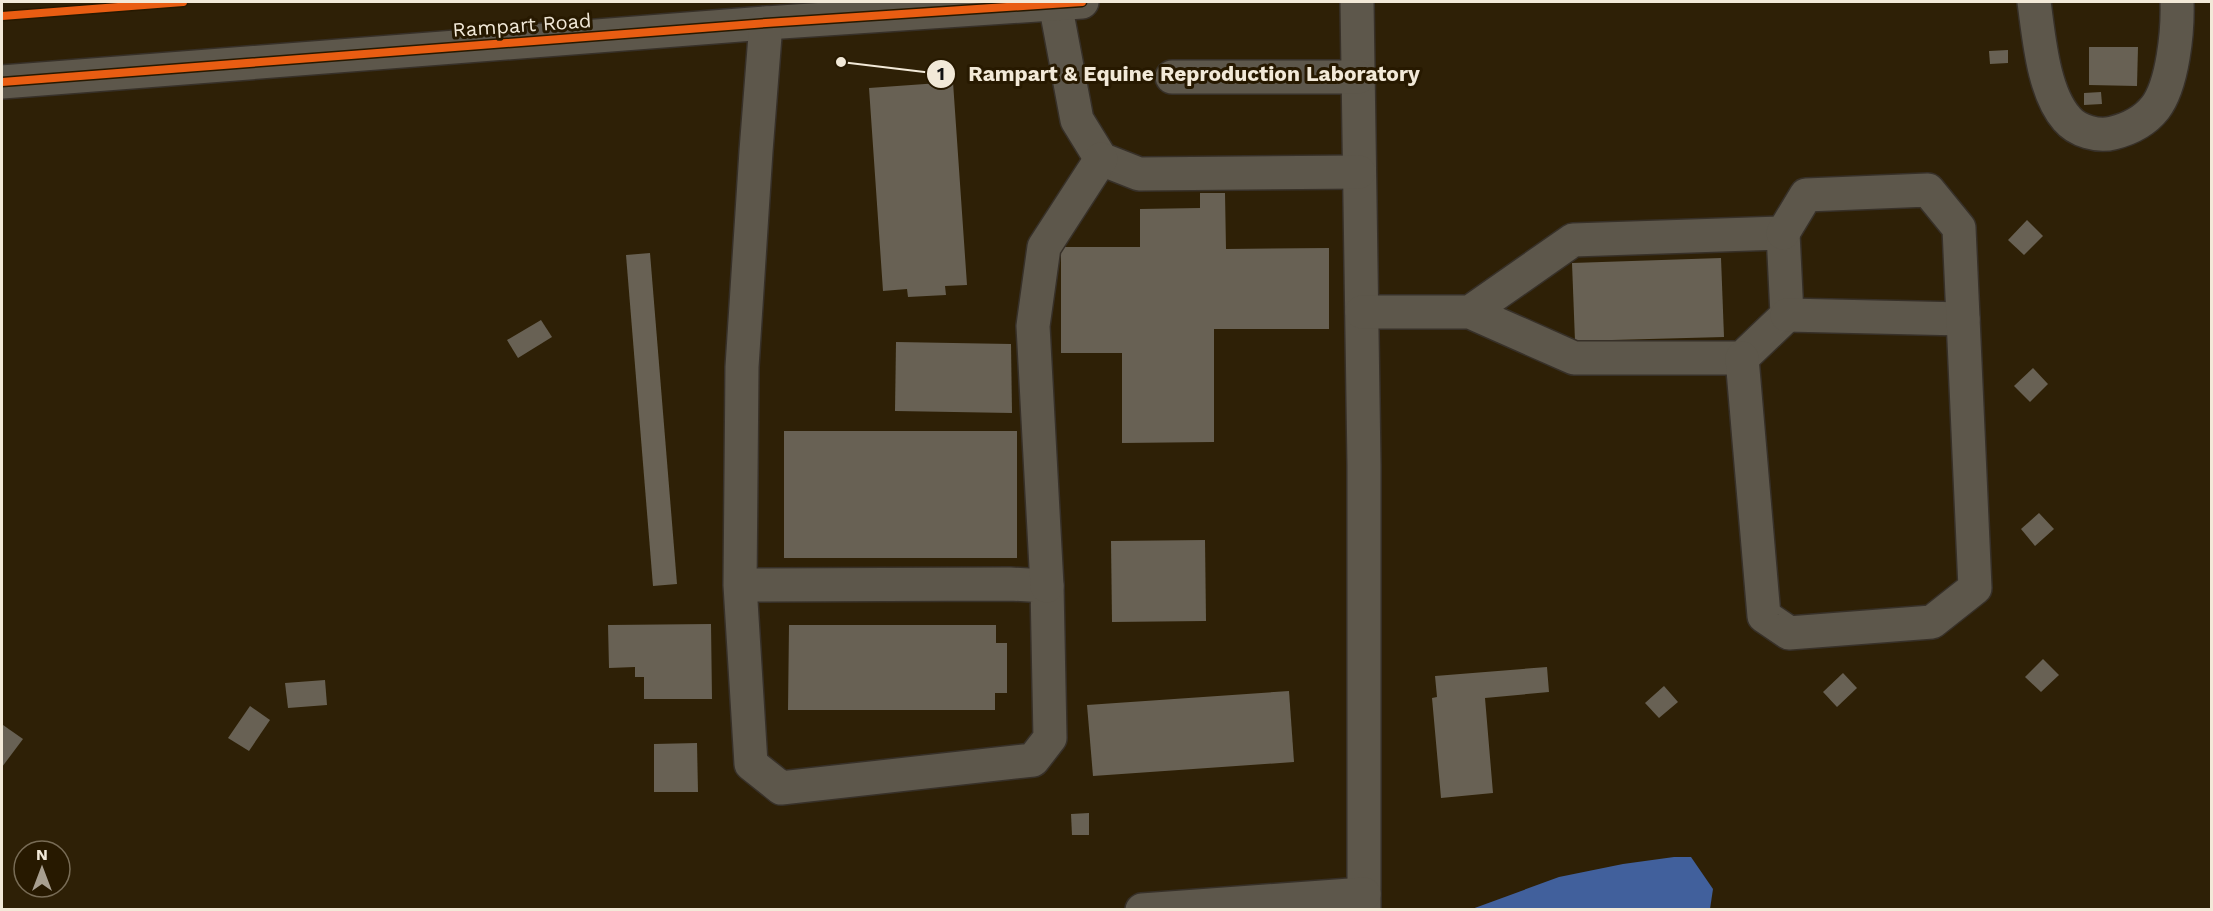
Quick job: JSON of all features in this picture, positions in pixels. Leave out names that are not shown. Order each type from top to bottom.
[{"type":"street","points":[[1069,2],[1077,120],[1101,159],[1139,174],[1359,172]]},
{"type":"street","name":"Rampart Road","points":[[2,82],[1069,2]]},
{"type":"street","points":[[1142,909],[1364,902],[1362,312],[1357,2]]},
{"type":"street","points":[[2034,2],[2040,46],[2052,94],[2067,120],[2086,132],[2105,135],[2128,129],[2156,107],[2172,63],[2177,2]]},
{"type":"street","points":[[766,23],[742,367],[740,585],[751,764],[781,788],[1033,760],[1050,738],[1047,586],[1033,326],[1044,247],[1101,159]]},
{"type":"street","points":[[1173,77],[1358,77]]},
{"type":"street","points":[[1742,358],[1764,616],[1789,633],[1932,622],[1975,588],[1959,228],[1928,190],[1806,195],[1783,233],[1787,315]]},
{"type":"street","points":[[1470,312],[1573,240],[1783,233]]},
{"type":"street","points":[[1362,312],[1470,312],[1574,358],[1742,358],[1787,315],[1963,319]]},
{"type":"street","points":[[740,585],[1010,584],[1047,586]]},
{"type":"shaded area","points":[[2,2],[2211,2],[2211,909],[2,910]]},
{"type":"water","points":[[1691,857],[1713,889],[1710,909],[1472,909],[1559,877],[1623,864]]},
{"type":"building","points":[[2089,47],[2138,47],[2137,86],[2089,85]]},
{"type":"building","points":[[2008,50],[2008,63],[1990,64],[1989,51]]},
{"type":"building","points":[[953,82],[967,285],[945,286],[946,295],[908,297],[907,289],[883,291],[869,88]]},
{"type":"building","points":[[2101,92],[2102,104],[2084,105],[2084,93]]},
{"type":"building","points":[[1200,193],[1225,193],[1226,249],[1329,248],[1329,329],[1214,329],[1214,442],[1122,443],[1122,353],[1061,353],[1061,247],[1140,247],[1140,209],[1200,208]]},
{"type":"building","points":[[2027,220],[2043,236],[2024,255],[2008,240]]},
{"type":"building","points":[[650,253],[677,584],[653,586],[626,255]]},
{"type":"building","points":[[1721,258],[1724,337],[1575,341],[1572,263]]},
{"type":"building","points":[[541,320],[552,337],[518,358],[507,340]]},
{"type":"building","points":[[896,342],[1011,344],[1012,413],[895,411]]},
{"type":"building","points":[[2033,368],[2048,384],[2030,402],[2014,386]]},
{"type":"building","points":[[784,431],[1017,431],[1017,558],[784,558]]},
{"type":"building","points":[[2039,513],[2054,529],[2035,546],[2021,529]]},
{"type":"building","points":[[1205,540],[1206,621],[1112,622],[1111,541]]},
{"type":"building","points":[[711,624],[712,699],[644,699],[644,677],[635,677],[635,667],[609,668],[608,625]]},
{"type":"building","points":[[789,625],[996,625],[996,643],[1007,643],[1007,693],[995,693],[995,710],[788,710]]},
{"type":"building","points":[[2043,659],[2059,675],[2041,692],[2025,677]]},
{"type":"building","points":[[1547,667],[1549,692],[1485,698],[1493,793],[1441,798],[1432,698],[1437,697],[1435,676]]},
{"type":"building","points":[[1843,673],[1857,688],[1837,707],[1823,692]]},
{"type":"building","points":[[325,680],[327,705],[288,708],[285,683]]},
{"type":"building","points":[[1664,686],[1678,702],[1659,718],[1645,703]]},
{"type":"building","points":[[1289,691],[1294,762],[1093,776],[1087,705]]},
{"type":"building","points":[[250,706],[270,720],[249,751],[228,738]]},
{"type":"building","points":[[3,725],[23,739],[2,767],[2,727]]},
{"type":"building","points":[[697,743],[698,792],[654,792],[654,744]]},
{"type":"building","points":[[1089,813],[1089,835],[1072,835],[1071,814]]},
{"type":"cycle path","points":[[2,16],[183,2]]},
{"type":"cycle path","points":[[2,82],[766,23],[1082,2]]},
{"type":"place","name":"Rampart & Equine Reproduction Laboratory","points":[[841,62]]}]
